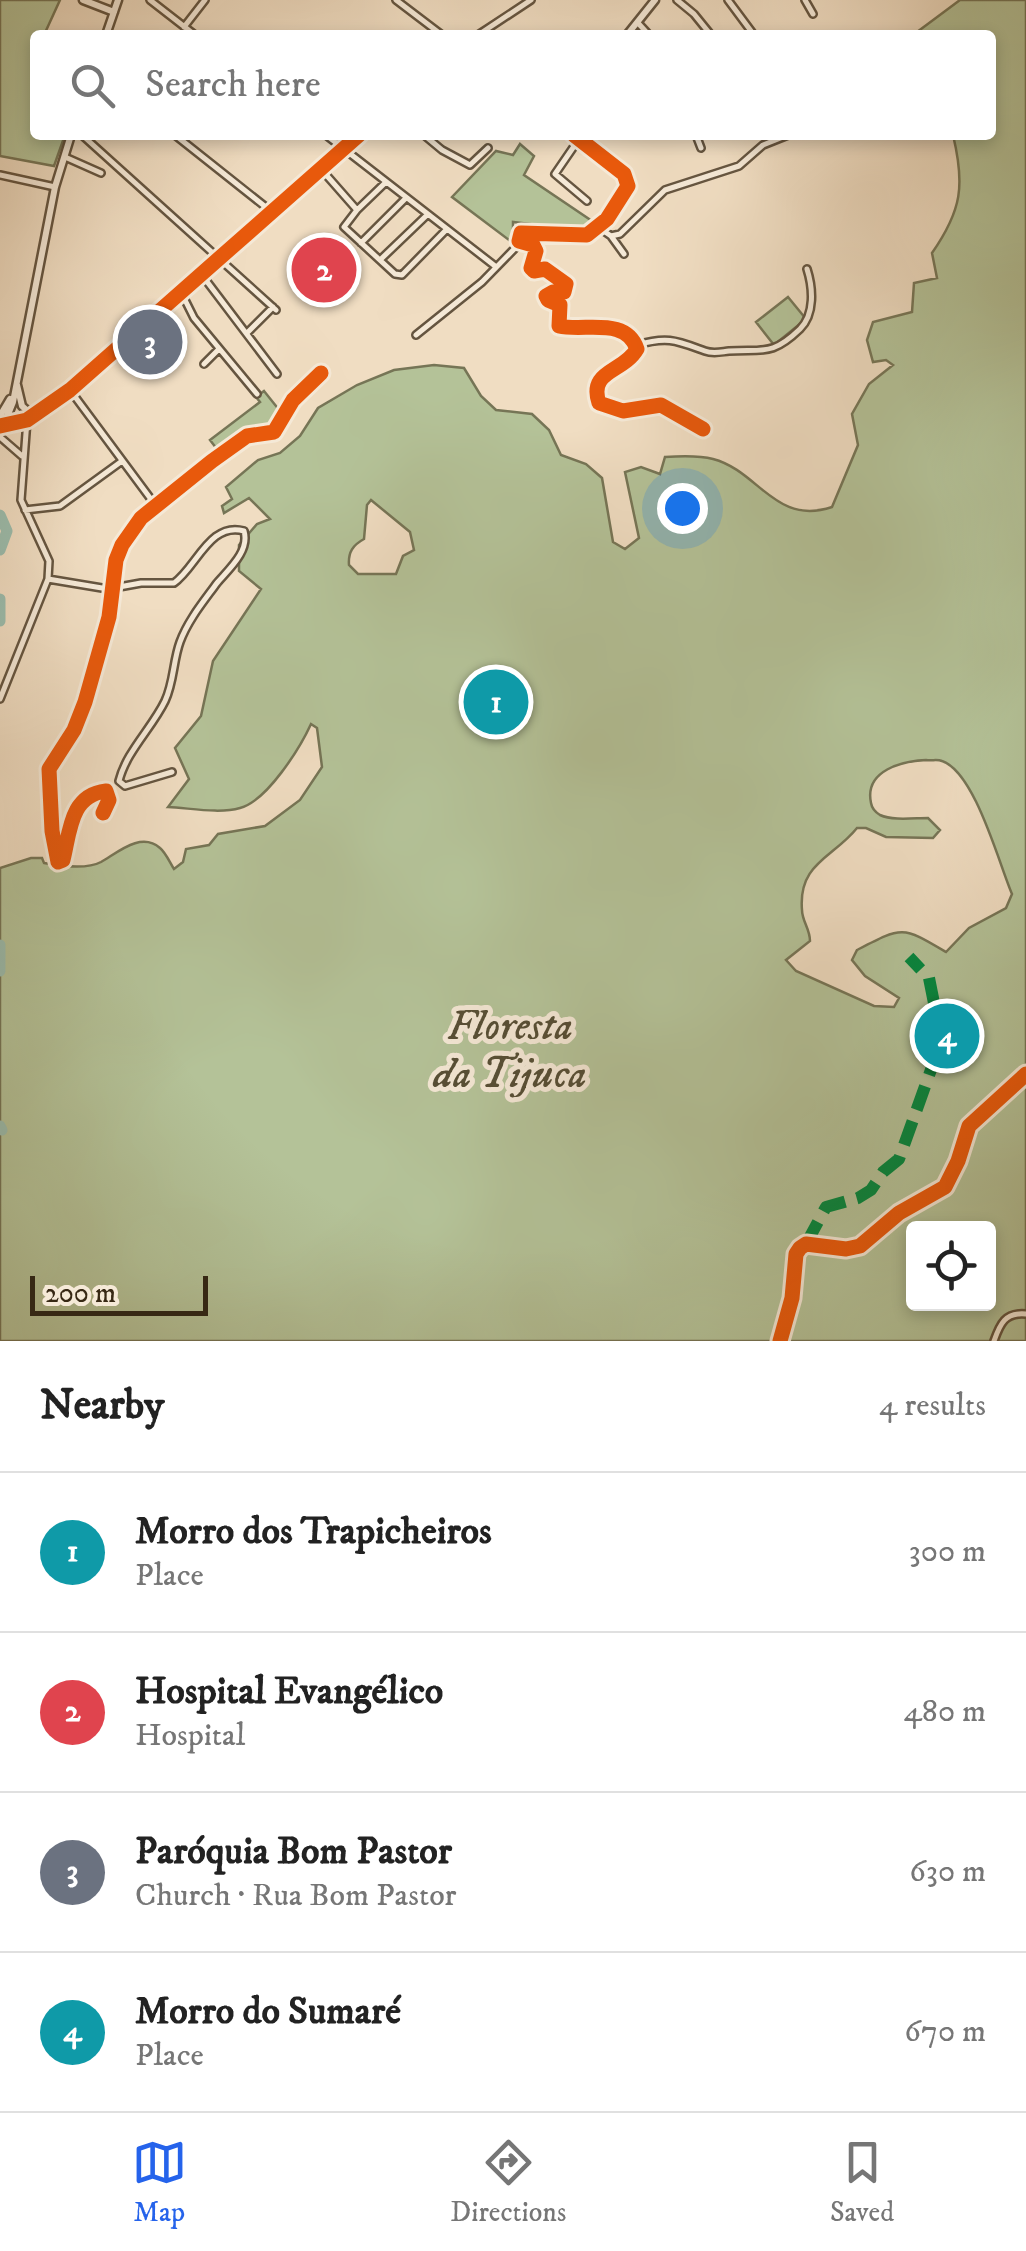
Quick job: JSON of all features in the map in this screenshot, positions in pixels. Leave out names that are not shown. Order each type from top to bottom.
[{"type":"street","points":[[83,0],[114,12]]},
{"type":"street","points":[[108,30],[118,0]]},
{"type":"street","points":[[150,0],[189,30]]},
{"type":"street","points":[[184,26],[205,0]]},
{"type":"street","points":[[396,0],[435,30]]},
{"type":"street","points":[[677,0],[707,30]]},
{"type":"street","points":[[728,0],[750,30]]},
{"type":"street","points":[[806,0],[813,14]]},
{"type":"street","points":[[486,30],[529,1]]},
{"type":"street","points":[[631,30],[650,2]]},
{"type":"street","points":[[637,22],[644,30]]},
{"type":"street","points":[[1,430],[13,402],[55,186],[69,140]]},
{"type":"street","points":[[88,140],[274,308],[246,333]]},
{"type":"street","points":[[181,140],[272,212]]},
{"type":"street","points":[[332,140],[496,266]]},
{"type":"street","points":[[1,430],[30,418],[70,390],[354,140]]},
{"type":"street","points":[[430,140],[470,165],[488,148]]},
{"type":"street","points":[[575,140],[555,174],[587,201]]},
{"type":"street","points":[[581,140],[630,182],[618,203],[598,228],[579,236],[525,231],[519,235],[522,242],[536,248],[532,270],[544,269],[566,284],[564,292],[546,296],[560,306],[559,326],[619,330],[638,345]]},
{"type":"street","points":[[698,140],[701,148]]},
{"type":"street","points":[[611,236],[625,231],[665,190],[739,166],[762,145],[775,140]]},
{"type":"street","points":[[64,157],[101,174]]},
{"type":"street","points":[[320,169],[356,210]]},
{"type":"street","points":[[0,175],[55,186]]},
{"type":"street","points":[[385,183],[343,224],[399,276],[446,230]]},
{"type":"street","points":[[362,243],[406,199]]},
{"type":"street","points":[[380,260],[427,215]]},
{"type":"street","points":[[598,228],[611,236],[624,254]]},
{"type":"street","points":[[416,335],[482,282],[522,242]]},
{"type":"street","points":[[704,429],[661,406],[623,411],[599,403],[599,382],[604,375],[626,364],[638,345],[670,339],[711,353],[771,351],[801,328],[808,317],[812,290],[808,269]]},
{"type":"street","points":[[202,275],[277,374]]},
{"type":"street","points":[[182,292],[194,318],[257,394]]},
{"type":"street","points":[[204,364],[218,350]]},
{"type":"street","points":[[103,813],[109,797],[106,791],[94,793],[80,804],[68,830],[63,860],[58,862],[49,799],[50,769],[80,716],[110,616],[116,560],[122,544],[130,530],[156,506],[247,436],[274,432],[293,400],[321,373]]},
{"type":"street","points":[[0,416],[16,379]]},
{"type":"street","points":[[0,698],[48,580],[49,561],[25,510],[21,490],[30,418],[22,406],[16,379]]},
{"type":"street","points":[[70,390],[156,506]]},
{"type":"street","points":[[1,430],[24,458]]},
{"type":"street","points":[[25,510],[60,506],[123,461]]},
{"type":"street","points":[[48,580],[113,588],[174,583],[219,535],[236,529],[246,535],[238,557],[188,625],[179,644],[174,678],[166,698],[119,781],[125,786],[172,772]]},
{"type":"street","points":[[780,1341],[800,1248],[806,1244],[860,1246],[898,1213],[945,1187],[969,1126],[1026,1074]]},
{"type":"street","points":[[994,1341],[1004,1319],[1026,1314]]},
{"type":"green space","points":[[0,0],[60,0],[46,30],[30,30],[30,140],[63,140],[54,166],[0,156]]},
{"type":"green space","name":"Floresta da Tijuca","points":[[960,0],[1026,0],[1026,1341],[0,1341],[0,868],[31,858],[58,865],[88,866],[129,845],[145,842],[160,848],[174,869],[183,862],[186,849],[209,845],[218,834],[265,826],[300,800],[322,767],[317,728],[311,724],[282,772],[250,803],[223,811],[168,807],[189,779],[175,748],[201,716],[213,661],[261,589],[239,571],[239,545],[257,524],[270,519],[249,498],[224,513],[222,506],[232,499],[226,487],[258,460],[280,453],[300,436],[318,408],[357,385],[394,370],[434,365],[464,368],[481,396],[496,410],[532,414],[549,430],[561,455],[586,464],[602,478],[613,542],[625,549],[639,538],[625,472],[641,467],[660,474],[665,457],[701,457],[729,465],[768,495],[796,509],[832,507],[858,445],[852,414],[869,384],[893,365],[886,360],[873,362],[867,340],[873,322],[912,312],[914,283],[937,278],[932,253],[950,223],[960,183],[954,140],[996,140],[996,30],[920,30]],"holes":[[[371,500],[410,532],[414,550],[403,556],[396,574],[358,574],[349,565],[352,549],[364,539],[367,505]],[[942,761],[965,782],[985,820],[1012,894],[1006,908],[969,928],[946,952],[902,932],[857,950],[852,960],[865,976],[899,998],[894,1007],[874,1006],[796,971],[786,960],[810,941],[803,918],[802,894],[811,871],[857,828],[886,837],[933,838],[940,830],[928,818],[885,817],[871,805],[870,792],[879,775],[897,765]]]},
{"type":"green space","points":[[520,144],[534,156],[524,175],[592,221],[578,230],[513,222],[513,243],[452,197],[496,151],[513,155]]},
{"type":"green space","points":[[788,297],[806,319],[774,345],[756,322]]},
{"type":"green space","points":[[264,391],[284,416],[274,431],[250,433],[220,453],[210,440],[260,402],[256,397]]},
{"type":"waterway","points":[[0,515],[7,531],[0,550]]},
{"type":"waterway","points":[[0,599],[0,621]]},
{"type":"waterway","points":[[0,945],[0,971]]},
{"type":"waterway","points":[[0,1126],[2,1130]]},
{"type":"marked path","points":[[806,1244],[826,1207],[871,1190],[883,1172],[899,1159],[937,1053],[929,978],[909,957]]},
{"type":"cycle path","points":[[0,426],[27,420],[70,390],[353,140]]},
{"type":"cycle path","points":[[580,140],[624,174],[628,186],[607,219],[587,235],[521,233],[519,241],[533,245],[534,271],[545,269],[566,284],[564,292],[546,296],[560,305],[559,326],[614,329],[624,332],[637,349],[602,378],[597,392],[599,403],[623,411],[661,405],[703,429]]},
{"type":"cycle path","points":[[103,813],[109,800],[106,791],[94,794],[78,807],[63,860],[58,862],[49,769],[74,730],[85,702],[109,617],[116,560],[122,545],[141,518],[212,461],[247,436],[274,432],[293,400],[321,373]]},
{"type":"cycle path","points":[[780,1341],[800,1248],[806,1244],[846,1249],[860,1246],[899,1213],[945,1187],[969,1126],[1026,1074]]},
{"type":"place","name":"Hospital Evangélico","points":[[324,270]]},
{"type":"place","name":"Paróquia Bom Pastor","points":[[150,342]]},
{"type":"place","name":"Morro dos Trapicheiros","points":[[496,702]]},
{"type":"place","name":"Morro do Sumaré","points":[[947,1036]]}]
